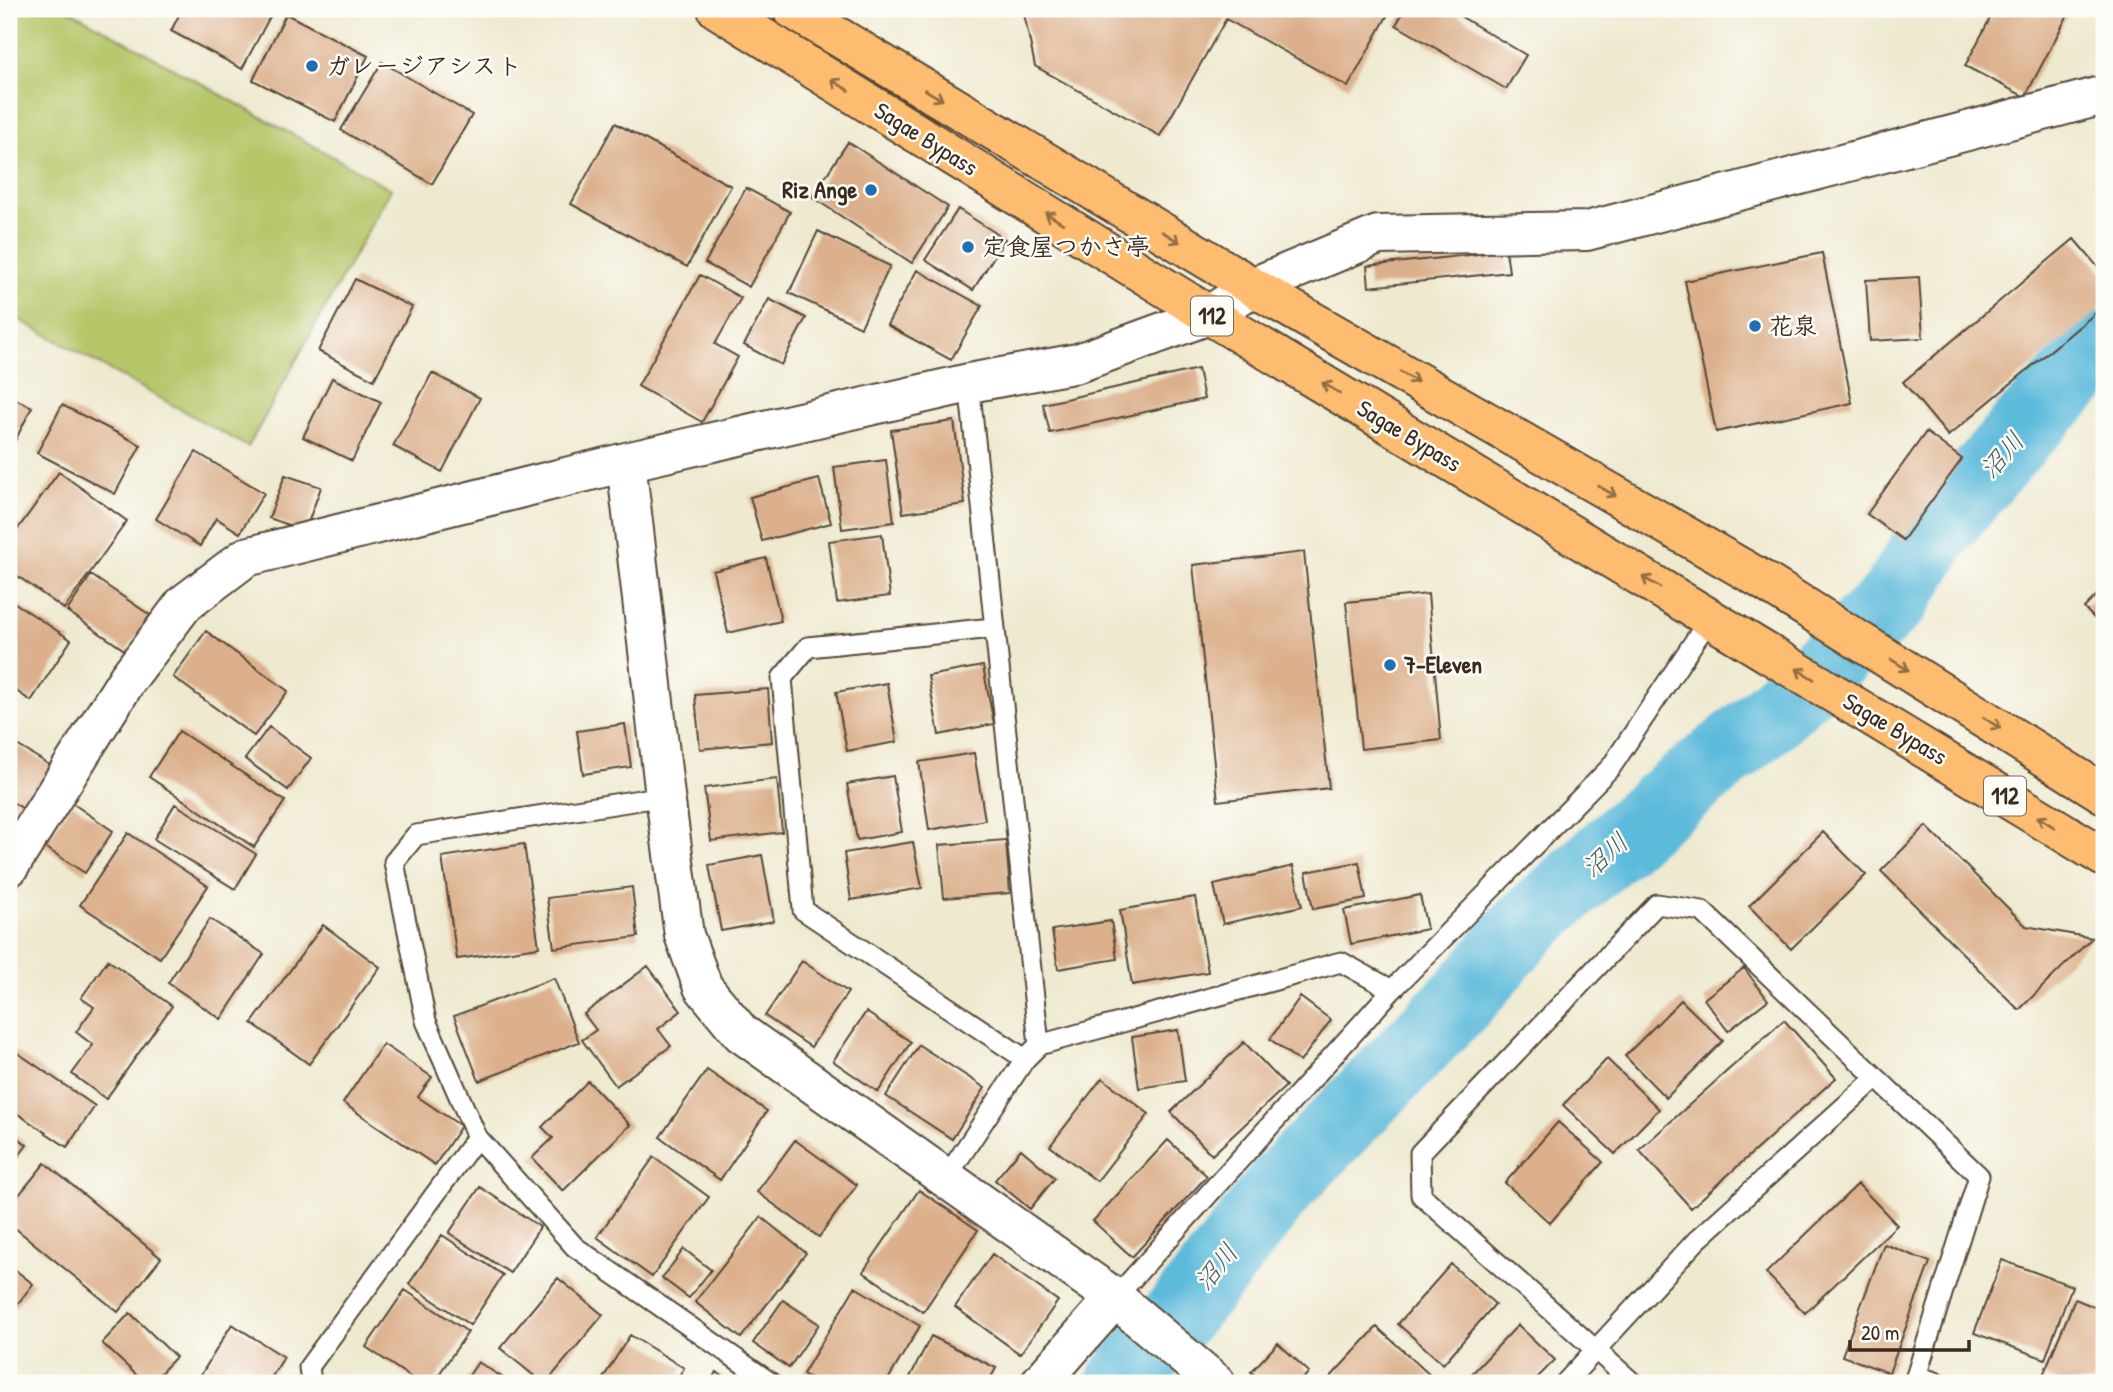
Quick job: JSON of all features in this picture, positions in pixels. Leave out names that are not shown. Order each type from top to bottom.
[{"type":"highway","name":"Sagae Bypass","points":[[717,9],[1209,315],[2104,857]]},
{"type":"highway","name":"Sagae Bypass","points":[[792,9],[1253,287],[1759,578],[2104,794]]},
{"type":"street","points":[[9,867],[128,678],[184,604],[246,557],[626,462],[969,383],[1078,363],[1209,315],[1253,287],[1378,235],[1587,231],[2104,94]]},
{"type":"street","points":[[626,462],[684,935],[703,987],[741,1033],[1115,1298],[1203,1372]]},
{"type":"street","points":[[1040,1383],[1115,1298]]},
{"type":"lane","points":[[969,383],[1039,1045]]},
{"type":"lane","points":[[1115,1298],[1392,990],[1611,767],[1710,618]]},
{"type":"lane","points":[[993,628],[808,647],[782,678],[803,911],[1025,1059]]},
{"type":"lane","points":[[665,796],[416,835],[394,862],[426,1021],[477,1137],[575,1247],[771,1383]]},
{"type":"lane","points":[[1633,1383],[1421,1195],[1420,1153],[1657,904],[1702,911],[1979,1176],[1915,1380],[1938,1383]]},
{"type":"lane","points":[[946,1178],[1025,1059],[1039,1045],[1341,962],[1392,990]]},
{"type":"lane","points":[[1565,1383],[1696,1241],[1876,1077]]},
{"type":"lane","points":[[311,1383],[309,1367],[477,1137]]},
{"type":"green space","points":[[9,9],[67,9],[391,189],[248,447],[9,314]]},
{"type":"building","points":[[182,9],[274,9],[242,69],[171,31]]},
{"type":"building","points":[[1023,9],[1391,9],[1348,87],[1226,19],[1160,136],[1035,66]]},
{"type":"building","points":[[1405,9],[1448,9],[1526,55],[1506,89],[1396,25]]},
{"type":"building","points":[[1995,9],[2071,9],[2025,97],[1965,66]]},
{"type":"building","points":[[286,14],[368,56],[335,122],[253,80]]},
{"type":"building","points":[[382,62],[472,115],[432,184],[341,130]]},
{"type":"building","points":[[615,123],[731,186],[687,267],[571,204]]},
{"type":"building","points":[[848,142],[948,207],[912,263],[812,197]]},
{"type":"building","points":[[746,188],[790,212],[749,287],[705,263]]},
{"type":"building","points":[[958,209],[1005,239],[973,290],[925,260]]},
{"type":"building","points":[[818,231],[890,266],[861,327],[789,293]]},
{"type":"building","points":[[2074,239],[2104,274],[2104,306],[1948,436],[1903,382]]},
{"type":"building","points":[[1506,251],[1509,272],[1369,287],[1367,266]]},
{"type":"building","points":[[1822,253],[1852,403],[1716,432],[1685,281]]},
{"type":"building","points":[[917,270],[982,306],[951,360],[887,325]]},
{"type":"building","points":[[700,275],[741,298],[715,344],[738,357],[702,422],[638,386]]},
{"type":"building","points":[[1919,277],[1923,338],[1870,341],[1866,280]]},
{"type":"building","points":[[355,279],[412,307],[374,380],[318,351]]},
{"type":"building","points":[[769,299],[806,318],[781,365],[744,345]]},
{"type":"building","points":[[1198,369],[1204,399],[1050,433],[1043,404]]},
{"type":"building","points":[[432,373],[480,398],[442,472],[393,446]]},
{"type":"building","points":[[332,378],[381,402],[352,461],[303,437]]},
{"type":"building","points":[[9,396],[32,407],[9,453]]},
{"type":"building","points":[[62,405],[141,445],[115,494],[37,453]]},
{"type":"building","points":[[954,421],[965,504],[903,513],[891,430]]},
{"type":"building","points":[[1926,432],[1962,459],[1903,540],[1867,514]]},
{"type":"building","points":[[196,452],[264,493],[240,533],[216,518],[200,546],[156,519]]},
{"type":"building","points":[[886,460],[894,522],[842,529],[834,467]]},
{"type":"building","points":[[59,472],[127,521],[64,609],[9,570],[9,541]]},
{"type":"building","points":[[285,475],[321,487],[305,531],[269,518]]},
{"type":"building","points":[[819,479],[831,523],[762,541],[750,497]]},
{"type":"building","points":[[882,534],[890,596],[837,603],[829,541]]},
{"type":"building","points":[[1304,552],[1329,788],[1218,801],[1193,565]]},
{"type":"building","points":[[766,558],[781,621],[728,633],[713,571]]},
{"type":"building","points":[[91,575],[150,615],[126,651],[67,611]]},
{"type":"building","points":[[2104,588],[2104,628],[2084,608]]},
{"type":"building","points":[[1428,594],[1441,740],[1361,749],[1346,602]]},
{"type":"building","points":[[9,599],[71,640],[31,701],[9,686]]},
{"type":"building","points":[[206,631],[288,691],[254,736],[173,677]]},
{"type":"building","points":[[983,666],[994,724],[939,735],[928,676]]},
{"type":"building","points":[[887,683],[897,742],[847,751],[836,692]]},
{"type":"building","points":[[768,689],[772,742],[700,749],[695,695]]},
{"type":"building","points":[[625,724],[631,767],[583,774],[577,731]]},
{"type":"building","points":[[269,727],[311,758],[288,790],[245,759]]},
{"type":"building","points":[[179,731],[285,801],[254,847],[149,777]]},
{"type":"building","points":[[9,740],[53,767],[27,811],[9,800]]},
{"type":"building","points":[[974,753],[985,820],[929,830],[919,762]]},
{"type":"building","points":[[893,776],[902,832],[857,840],[847,784]]},
{"type":"building","points":[[777,779],[782,832],[711,841],[704,788]]},
{"type":"building","points":[[72,803],[113,831],[85,873],[43,846]]},
{"type":"building","points":[[175,804],[256,854],[235,889],[154,839]]},
{"type":"building","points":[[1926,826],[2026,926],[2092,938],[2019,1010],[1881,871]]},
{"type":"building","points":[[1823,832],[1866,875],[1791,949],[1749,906]]},
{"type":"building","points":[[128,833],[208,886],[160,958],[80,905]]},
{"type":"building","points":[[1006,840],[1010,893],[944,898],[939,845]]},
{"type":"building","points":[[913,842],[922,888],[851,900],[844,853]]},
{"type":"building","points":[[524,844],[539,947],[457,959],[442,857]]},
{"type":"building","points":[[762,855],[774,921],[721,931],[709,865]]},
{"type":"building","points":[[1359,862],[1366,899],[1313,909],[1306,872]]},
{"type":"building","points":[[1293,866],[1302,906],[1223,924],[1214,885]]},
{"type":"building","points":[[632,887],[638,937],[554,948],[547,898]]},
{"type":"building","points":[[1420,895],[1427,929],[1351,944],[1344,910]]},
{"type":"building","points":[[1195,897],[1208,972],[1132,985],[1120,910]]},
{"type":"building","points":[[210,919],[264,954],[221,1019],[168,983]]},
{"type":"building","points":[[1111,921],[1117,959],[1058,969],[1052,930]]},
{"type":"building","points":[[323,925],[380,967],[309,1064],[252,1023]]},
{"type":"building","points":[[108,960],[172,1006],[106,1099],[72,1074],[93,1045],[76,1032],[94,1007],[81,998]]},
{"type":"building","points":[[802,961],[848,992],[811,1047],[765,1016]]},
{"type":"building","points":[[648,966],[681,1011],[658,1029],[671,1046],[616,1086],[582,1040],[596,1030],[584,1014]]},
{"type":"building","points":[[1744,968],[1768,1000],[1728,1031],[1704,999]]},
{"type":"building","points":[[554,978],[579,1042],[479,1081],[454,1016]]},
{"type":"building","points":[[1300,997],[1331,1020],[1300,1062],[1270,1039]]},
{"type":"building","points":[[1681,1000],[1723,1041],[1666,1098],[1625,1056]]},
{"type":"building","points":[[866,1012],[911,1042],[878,1092],[833,1061]]},
{"type":"building","points":[[1784,1020],[1836,1078],[1691,1208],[1639,1150]]},
{"type":"building","points":[[1178,1030],[1185,1081],[1139,1088],[1132,1037]]},
{"type":"building","points":[[1244,1042],[1286,1086],[1212,1155],[1171,1112]]},
{"type":"building","points":[[383,1044],[432,1077],[418,1097],[461,1126],[435,1165],[343,1103]]},
{"type":"building","points":[[919,1045],[985,1088],[952,1139],[886,1096]]},
{"type":"building","points":[[9,1047],[95,1106],[67,1147],[9,1108]]},
{"type":"building","points":[[1607,1059],[1659,1109],[1615,1154],[1563,1105]]},
{"type":"building","points":[[707,1070],[767,1111],[720,1180],[660,1137]]},
{"type":"building","points":[[1102,1078],[1149,1114],[1097,1181],[1050,1146]]},
{"type":"building","points":[[588,1081],[630,1125],[563,1191],[532,1158],[553,1138],[542,1127]]},
{"type":"building","points":[[1558,1122],[1603,1162],[1550,1223],[1505,1183]]},
{"type":"building","points":[[9,1130],[27,1145],[9,1169]]},
{"type":"building","points":[[795,1140],[857,1185],[819,1237],[757,1192]]},
{"type":"building","points":[[1168,1140],[1207,1176],[1132,1257],[1093,1221]]},
{"type":"building","points":[[1021,1149],[1055,1178],[1030,1209],[995,1180]]},
{"type":"building","points":[[654,1157],[709,1197],[652,1277],[597,1237]]},
{"type":"building","points":[[45,1163],[161,1258],[118,1312],[9,1223],[9,1207]]},
{"type":"building","points":[[1858,1184],[1897,1225],[1805,1313],[1766,1273]]},
{"type":"building","points":[[480,1187],[540,1227],[510,1273],[449,1233]]},
{"type":"building","points":[[919,1190],[978,1230],[923,1312],[863,1272]]},
{"type":"building","points":[[761,1217],[806,1253],[741,1338],[695,1302]]},
{"type":"building","points":[[442,1235],[503,1275],[470,1325],[409,1284]]},
{"type":"building","points":[[1884,1244],[1930,1262],[1889,1373],[1842,1356]]},
{"type":"building","points":[[684,1249],[711,1270],[689,1298],[662,1278]]},
{"type":"building","points":[[992,1254],[1058,1301],[1020,1354],[955,1307]]},
{"type":"building","points":[[2002,1260],[2072,1286],[2045,1359],[1974,1333]]},
{"type":"building","points":[[1451,1264],[1495,1304],[1443,1364],[1398,1324]]},
{"type":"building","points":[[9,1265],[33,1284],[9,1315]]},
{"type":"building","points":[[558,1278],[603,1315],[546,1383],[543,1383],[500,1348]]},
{"type":"building","points":[[855,1287],[920,1326],[886,1383],[819,1383],[803,1374]]},
{"type":"building","points":[[405,1290],[468,1332],[433,1383],[419,1383],[366,1347]]},
{"type":"building","points":[[2075,1299],[2104,1311],[2104,1357],[2093,1383],[2062,1383],[2043,1375]]},
{"type":"building","points":[[783,1300],[819,1324],[789,1368],[753,1343]]},
{"type":"building","points":[[130,1313],[176,1357],[151,1383],[145,1383],[102,1343]]},
{"type":"building","points":[[232,1324],[284,1357],[268,1383],[196,1383]]},
{"type":"building","points":[[1518,1325],[1555,1360],[1532,1383],[1465,1381]]},
{"type":"building","points":[[1377,1327],[1431,1376],[1424,1383],[1325,1383]]},
{"type":"building","points":[[630,1335],[684,1368],[674,1383],[600,1383]]},
{"type":"building","points":[[931,1336],[996,1368],[988,1383],[907,1383]]},
{"type":"building","points":[[1278,1343],[1309,1372],[1299,1383],[1264,1383],[1251,1372]]},
{"type":"building","points":[[478,1362],[511,1383],[464,1383]]},
{"type":"building","points":[[717,1372],[731,1383],[708,1383]]},
{"type":"waterway","name":"沼川","points":[[1122,1383],[1215,1271],[1283,1183],[1467,994],[1522,929],[1647,817],[1762,724],[1894,600],[1940,527],[2021,432],[2104,347]]},
{"type":"place","name":"ガレージアシスト","points":[[312,66]]},
{"type":"place","name":"Riz Ange","points":[[871,190]]},
{"type":"place","name":"定食屋つかさ亭","points":[[968,247]]},
{"type":"place","name":"花泉","points":[[1755,326]]},
{"type":"place","name":"7-Eleven","points":[[1390,665]]}]
